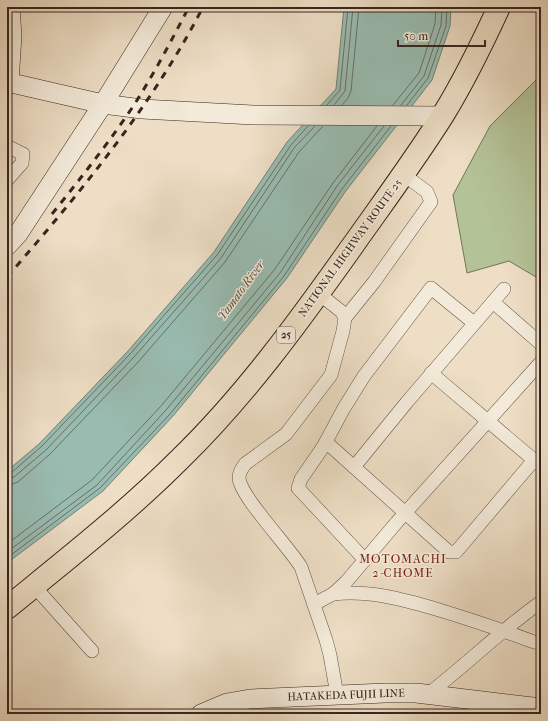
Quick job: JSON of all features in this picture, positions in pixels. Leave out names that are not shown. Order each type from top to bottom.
[{"type":"highway","name":"NATIONAL HIGHWAY ROUTE 25","points":[[7,608],[124,512],[180,460],[248,384],[318,293],[403,174],[442,116],[480,48],[500,7]]},
{"type":"street","points":[[10,7],[12,36],[8,82],[103,104],[142,109],[253,114],[442,116]]},
{"type":"street","points":[[7,246],[18,234],[103,104],[163,7]]},
{"type":"street","points":[[7,146],[23,154],[22,163],[7,180]]},
{"type":"street","points":[[337,695],[330,655],[314,604],[300,567],[294,556],[248,497],[239,478],[240,470],[245,464],[286,434],[331,375],[345,318],[374,282],[431,202],[427,192],[403,174]]},
{"type":"street","points":[[365,560],[298,488],[301,479],[326,442],[344,408],[364,376],[431,288],[474,323]]},
{"type":"street","points":[[354,467],[474,323],[504,290]]},
{"type":"street","points":[[318,293],[342,312],[345,318]]},
{"type":"street","points":[[493,302],[541,344]]},
{"type":"street","points":[[314,604],[333,594],[346,582],[405,513],[541,362]]},
{"type":"street","points":[[326,442],[449,552],[456,552],[538,461],[431,374]]},
{"type":"street","points":[[34,586],[92,650]]},
{"type":"street","points":[[333,594],[361,593],[394,597],[477,621],[534,642],[541,643]]},
{"type":"street","points":[[427,695],[503,630],[541,602]]},
{"type":"street","name":"HATAKEDA FUJII LINE","points":[[201,714],[238,701],[385,693],[427,695],[541,708]]},
{"type":"green space","points":[[541,75],[541,280],[509,261],[467,273],[453,195],[490,126]]},
{"type":"water","name":"Yamato River","points":[[344,7],[451,7],[450,26],[432,80],[345,192],[287,278],[173,416],[103,491],[7,563],[7,471],[39,444],[128,351],[214,252],[287,142],[336,89]]},
{"type":"railway","points":[[52,214],[103,149],[140,96],[189,7]]},
{"type":"railway","points":[[7,277],[88,181],[138,114],[183,44],[203,7]]},
{"type":"district","name":"MOTOMACHI 2-CHOME","points":[[403,566]]}]
